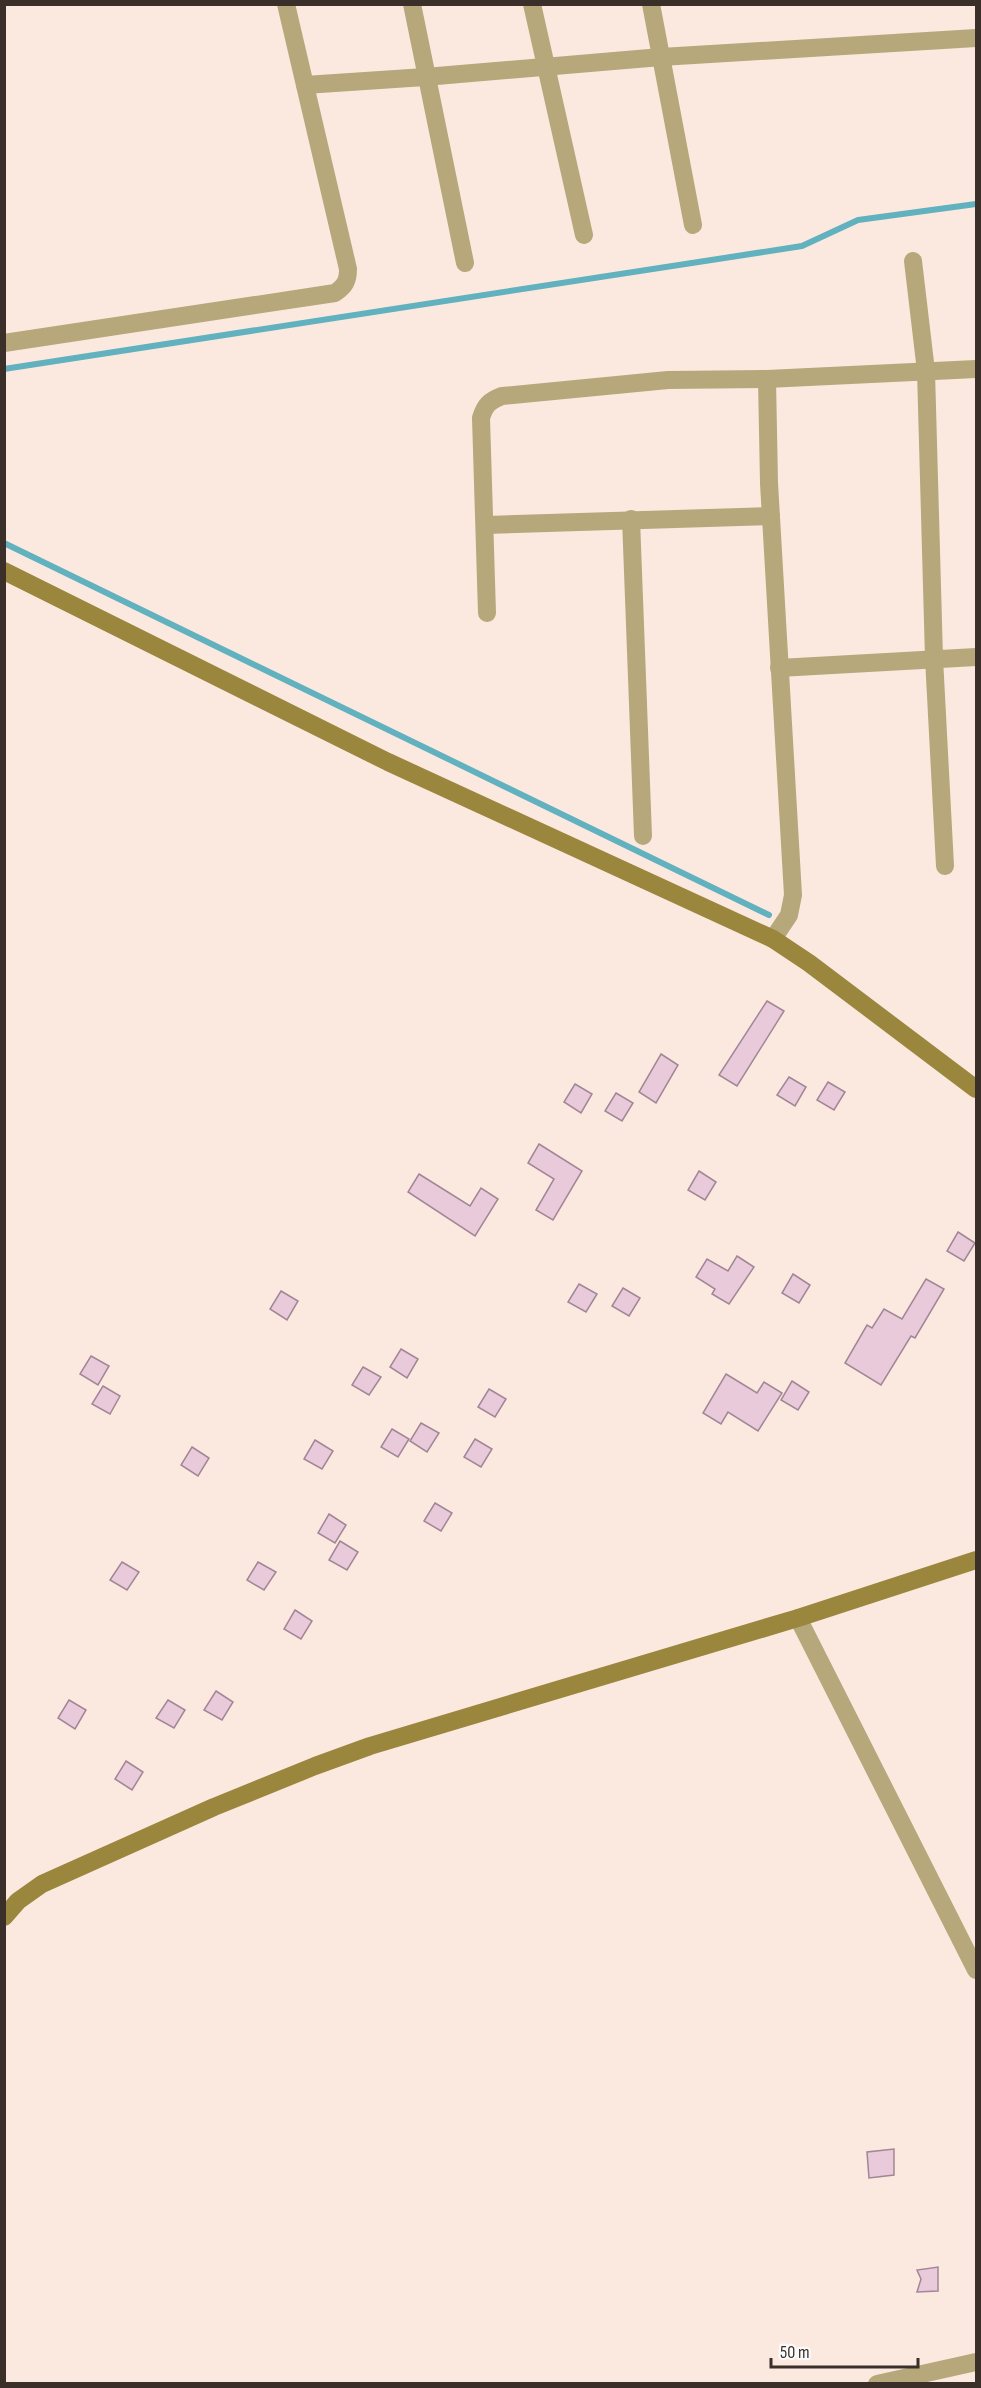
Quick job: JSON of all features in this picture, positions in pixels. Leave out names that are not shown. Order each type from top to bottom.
[{"type":"main road","points":[[9,573],[388,762],[776,935],[809,963],[976,1089]]},
{"type":"main road","points":[[4,1917],[18,1901],[42,1884],[315,1766],[464,1717],[798,1618],[976,1560]]},
{"type":"street","points":[[4,343],[335,293],[342,288],[348,280],[348,269],[286,4]]},
{"type":"street","points":[[412,4],[425,77],[465,262]]},
{"type":"street","points":[[532,4],[584,235]]},
{"type":"street","points":[[651,4],[693,225]]},
{"type":"street","points":[[305,84],[425,77],[661,57],[976,38]]},
{"type":"street","points":[[913,261],[926,371],[934,658],[945,866]]},
{"type":"street","points":[[487,613],[482,418],[484,408],[490,400],[502,396],[668,381],[767,379],[976,369]]},
{"type":"street","points":[[767,379],[771,516],[793,895],[789,915],[776,935]]},
{"type":"street","points":[[484,525],[771,516]]},
{"type":"street","points":[[631,519],[643,836]]},
{"type":"street","points":[[779,668],[976,657]]},
{"type":"street","points":[[798,1618],[976,1970]]},
{"type":"street","points":[[877,2384],[976,2362]]},
{"type":"building","points":[[767,1001],[784,1011],[737,1086],[719,1075]]},
{"type":"building","points":[[661,1054],[678,1065],[656,1103],[639,1092]]},
{"type":"building","points":[[789,1077],[806,1087],[795,1106],[777,1095]]},
{"type":"building","points":[[828,1082],[845,1092],[834,1110],[817,1100]]},
{"type":"building","points":[[575,1084],[592,1094],[581,1113],[564,1102]]},
{"type":"building","points":[[616,1093],[633,1103],[622,1121],[605,1111]]},
{"type":"building","points":[[539,1144],[582,1171],[553,1220],[536,1210],[554,1179],[528,1163]]},
{"type":"building","points":[[699,1171],[716,1182],[705,1200],[688,1190]]},
{"type":"building","points":[[419,1174],[470,1206],[481,1188],[498,1199],[475,1236],[408,1192]]},
{"type":"building","points":[[958,1232],[975,1243],[964,1261],[947,1251]]},
{"type":"building","points":[[737,1256],[754,1267],[729,1304],[712,1294],[715,1289],[696,1277],[707,1259],[728,1271]]},
{"type":"building","points":[[793,1274],[810,1285],[799,1303],[782,1293]]},
{"type":"building","points":[[926,1279],[944,1289],[915,1338],[911,1336],[881,1385],[845,1363],[867,1325],[872,1328],[884,1309],[902,1319]]},
{"type":"building","points":[[579,1284],[597,1294],[586,1312],[568,1302]]},
{"type":"building","points":[[623,1288],[640,1298],[629,1316],[612,1306]]},
{"type":"building","points":[[281,1291],[298,1301],[287,1320],[270,1309]]},
{"type":"building","points":[[401,1349],[418,1359],[407,1378],[390,1367]]},
{"type":"building","points":[[91,1356],[109,1366],[98,1385],[80,1374]]},
{"type":"building","points":[[363,1367],[381,1377],[369,1395],[352,1385]]},
{"type":"building","points":[[726,1374],[757,1393],[764,1382],[782,1393],[758,1431],[728,1412],[721,1424],[703,1413]]},
{"type":"building","points":[[792,1381],[809,1392],[798,1410],[781,1400]]},
{"type":"building","points":[[103,1386],[120,1396],[110,1414],[92,1404]]},
{"type":"building","points":[[489,1389],[506,1399],[495,1417],[478,1407]]},
{"type":"building","points":[[421,1423],[439,1433],[427,1452],[410,1441]]},
{"type":"building","points":[[392,1429],[409,1439],[398,1457],[381,1447]]},
{"type":"building","points":[[475,1439],[492,1449],[481,1467],[464,1457]]},
{"type":"building","points":[[315,1440],[333,1451],[322,1469],[304,1459]]},
{"type":"building","points":[[192,1447],[209,1458],[198,1476],[181,1465]]},
{"type":"building","points":[[435,1503],[452,1513],[441,1531],[424,1521]]},
{"type":"building","points":[[329,1514],[346,1525],[335,1543],[318,1533]]},
{"type":"building","points":[[340,1541],[358,1552],[347,1570],[329,1560]]},
{"type":"building","points":[[122,1562],[139,1572],[127,1590],[110,1580]]},
{"type":"building","points":[[258,1562],[276,1572],[264,1590],[247,1580]]},
{"type":"building","points":[[295,1610],[312,1621],[301,1639],[284,1629]]},
{"type":"building","points":[[216,1691],[233,1702],[222,1720],[204,1710]]},
{"type":"building","points":[[69,1700],[86,1710],[75,1729],[58,1718]]},
{"type":"building","points":[[168,1700],[185,1710],[174,1728],[156,1718]]},
{"type":"building","points":[[126,1761],[143,1772],[132,1790],[115,1779]]},
{"type":"building","points":[[894,2149],[894,2175],[869,2178],[867,2152]]},
{"type":"building","points":[[938,2267],[938,2291],[917,2292],[921,2279],[917,2270]]},
{"type":"waterway","points":[[4,369],[802,246],[858,220],[976,204]]},
{"type":"waterway","points":[[4,543],[769,915]]}]
